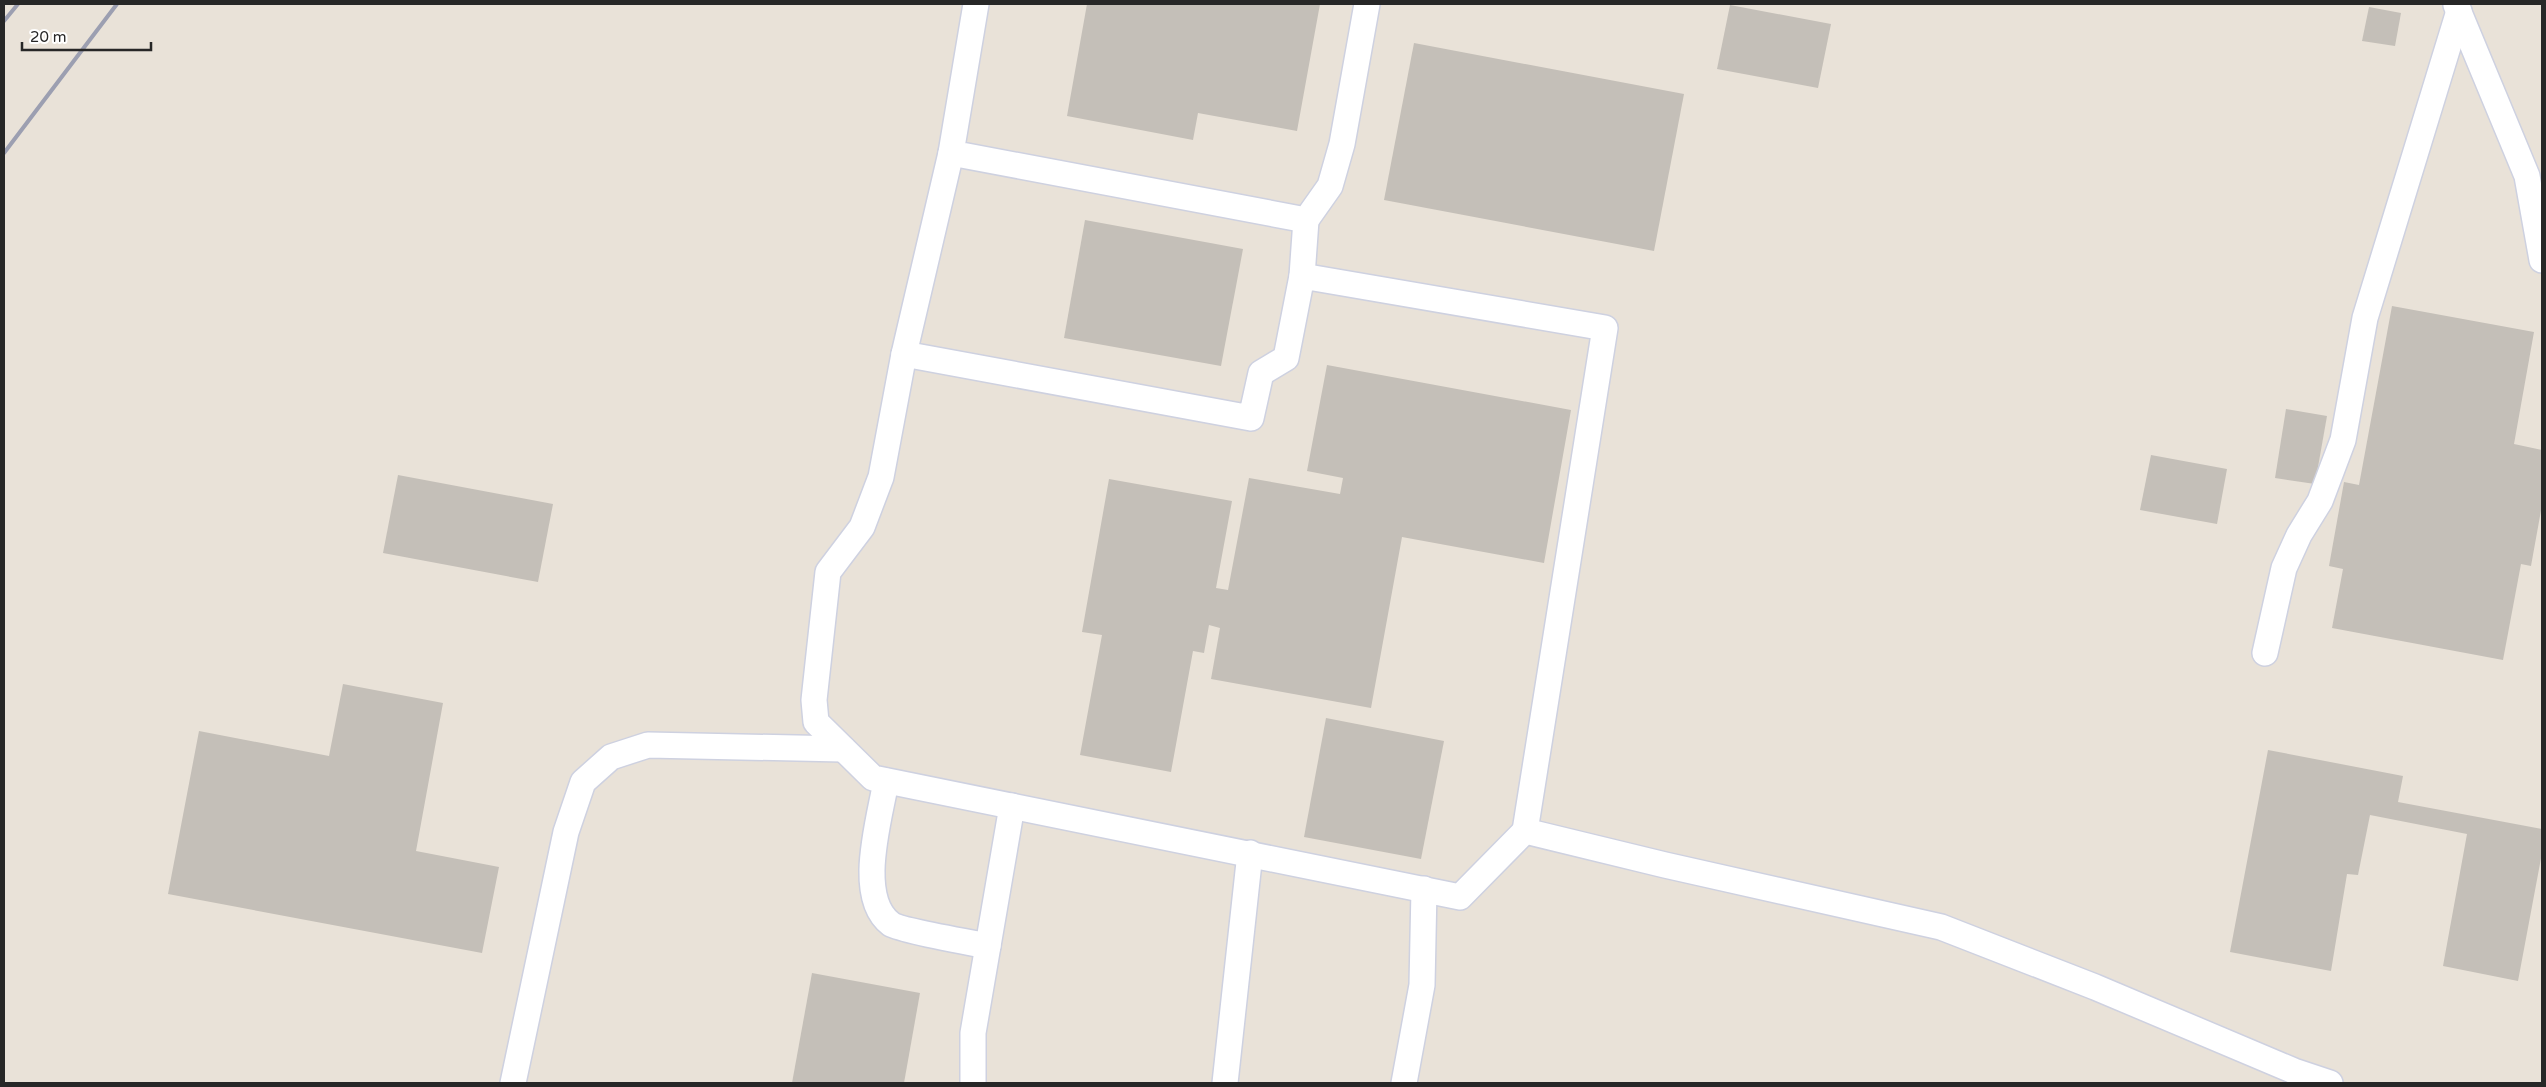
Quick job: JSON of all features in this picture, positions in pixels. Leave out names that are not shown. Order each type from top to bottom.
[{"type":"lane","points":[[976,4],[951,153],[904,354],[881,477],[862,528],[828,572],[814,700],[816,722],[873,778],[1460,897],[1525,830],[1605,328],[1302,276]]},
{"type":"lane","points":[[904,354],[1251,418],[1261,373],[1286,358],[1302,276],[1306,220],[1330,186],[1342,144],[1367,4]]},
{"type":"lane","points":[[2457,7],[2527,176],[2542,260]]},
{"type":"lane","points":[[2265,653],[2284,568],[2299,535],[2320,501],[2343,440],[2365,318],[2457,7]]},
{"type":"lane","points":[[951,153],[1306,220]]},
{"type":"lane","points":[[513,1083],[566,832],[584,782],[610,757],[648,745],[843,748]]},
{"type":"lane","points":[[886,781],[871,864],[875,903],[891,924],[988,946]]},
{"type":"lane","points":[[973,1083],[973,1033],[1012,806]]},
{"type":"lane","points":[[1525,830],[1665,865],[1941,927],[2095,987],[2294,1071],[2330,1083]]},
{"type":"lane","points":[[1225,1083],[1250,853]]},
{"type":"lane","points":[[1404,1083],[1422,985],[1424,889]]},
{"type":"building","points":[[1087,4],[1320,4],[1297,131],[1198,113],[1193,140],[1067,116]]},
{"type":"building","points":[[1730,5],[1831,24],[1818,88],[1717,69]]},
{"type":"building","points":[[2369,7],[2401,13],[2395,46],[2362,41]]},
{"type":"building","points":[[1414,43],[1684,94],[1654,251],[1384,200]]},
{"type":"building","points":[[1085,220],[1243,249],[1221,366],[1064,338]]},
{"type":"building","points":[[2392,306],[2534,332],[2514,444],[2542,450],[2542,505],[2531,566],[2521,564],[2503,660],[2332,628],[2343,569],[2329,566],[2344,482],[2359,485]]},
{"type":"building","points":[[1327,365],[1571,410],[1544,563],[1402,537],[1371,708],[1211,679],[1220,628],[1209,625],[1204,653],[1193,651],[1171,772],[1080,755],[1102,635],[1082,632],[1109,479],[1232,501],[1216,588],[1228,590],[1249,478],[1340,494],[1343,478],[1307,471]]},
{"type":"building","points":[[2286,409],[2327,416],[2315,484],[2275,478]]},
{"type":"building","points":[[2151,455],[2227,469],[2217,524],[2140,510]]},
{"type":"building","points":[[398,475],[553,504],[538,582],[383,553]]},
{"type":"building","points":[[343,684],[443,703],[416,851],[499,867],[482,953],[168,894],[199,731],[329,756]]},
{"type":"building","points":[[1326,718],[1444,741],[1421,859],[1304,837]]},
{"type":"building","points":[[2268,750],[2403,776],[2398,802],[2542,829],[2542,853],[2518,981],[2443,966],[2467,834],[2370,815],[2358,875],[2347,874],[2331,971],[2230,952]]},
{"type":"building","points":[[812,973],[920,993],[904,1083],[792,1083]]},
{"type":"railway","points":[[4,21],[18,4]]},
{"type":"railway","points":[[4,153],[117,4]]}]
